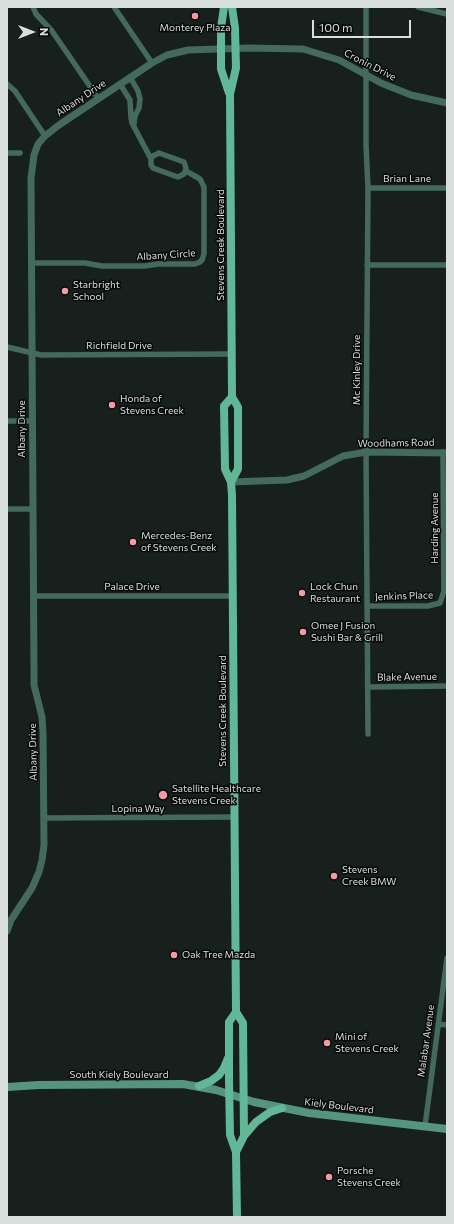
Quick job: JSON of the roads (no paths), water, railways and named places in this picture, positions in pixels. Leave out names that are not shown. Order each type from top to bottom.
[{"type":"main road","name":"Stevens Creek Boulevard","points":[[224,7],[221,28],[221,69],[230,94]]},
{"type":"main road","name":"Stevens Creek Boulevard","points":[[231,482],[238,469],[238,406],[232,397],[231,354],[230,94],[236,68],[235,28],[232,7]]},
{"type":"main road","name":"Stevens Creek Boulevard","points":[[232,397],[224,406],[225,469],[231,482],[236,1012],[243,1023],[244,1136],[236,1152]]},
{"type":"main road","name":"Stevens Creek Boulevard","points":[[236,1012],[229,1022],[229,1054],[230,1135],[236,1152],[237,1217]]},
{"type":"main road","points":[[198,1086],[219,1076],[224,1068],[229,1054]]},
{"type":"main road","name":"South Kiely Boulevard","points":[[7,1087],[26,1085],[183,1084],[230,1094]]},
{"type":"main road","name":"Kiely Boulevard","points":[[230,1094],[282,1108],[317,1114],[447,1129]]},
{"type":"main road","points":[[244,1136],[256,1122],[270,1112],[282,1108]]},
{"type":"street","points":[[33,7],[36,14],[52,31],[98,98]]},
{"type":"street","points":[[114,7],[152,63]]},
{"type":"street","name":"Mc Kinley Drive","points":[[366,7],[368,188],[366,452],[368,734]]},
{"type":"street","points":[[418,7],[447,14]]},
{"type":"street","name":"Albany Drive","points":[[7,931],[10,921],[32,888],[39,872],[44,845],[43,733],[41,712],[34,686],[32,165],[38,144],[45,136],[98,98],[152,63],[167,55],[188,50],[235,48]]},
{"type":"street","name":"Cronin Drive","points":[[235,48],[303,49],[340,60],[380,83],[412,95],[447,103]]},
{"type":"street","points":[[130,77],[138,91],[140,104],[139,110],[134,119],[134,126]]},
{"type":"street","points":[[7,84],[14,91],[45,136]]},
{"type":"street","points":[[120,84],[130,100],[131,118],[151,159],[151,165],[153,168],[178,177],[186,171]]},
{"type":"street","points":[[131,109],[139,110]]},
{"type":"street","points":[[7,153],[20,153]]},
{"type":"street","name":"Albany Circle","points":[[32,263],[85,263],[102,266],[145,266],[158,264],[195,264],[200,262],[204,254],[204,187],[200,179],[186,171],[186,165],[181,160],[159,153],[151,159]]},
{"type":"street","name":"Brian Lane","points":[[368,188],[447,188]]},
{"type":"street","points":[[367,265],[447,265]]},
{"type":"street","name":"Richfield Drive","points":[[7,347],[41,355],[231,354]]},
{"type":"street","points":[[7,421],[32,421]]},
{"type":"street","name":"Woodhams Road","points":[[231,482],[287,480],[304,476],[343,456],[366,452],[445,452]]},
{"type":"street","name":"Harding Avenue","points":[[440,603],[444,592],[445,452]]},
{"type":"street","points":[[7,509],[33,509]]},
{"type":"street","name":"Palace Drive","points":[[33,596],[232,596]]},
{"type":"street","name":"Jenkins Place","points":[[367,606],[428,606],[440,603]]},
{"type":"street","name":"Blake Avenue","points":[[368,687],[447,686]]},
{"type":"street","name":"Lopina Way","points":[[44,818],[234,817]]},
{"type":"street","name":"Malabar Avenue","points":[[425,1126],[447,958]]},
{"type":"street","points":[[438,1024],[447,1025]]},
{"type":"place","name":"Monterey Plaza","points":[[195,16]]},
{"type":"place","name":"Starbright School","points":[[65,291]]},
{"type":"place","name":"Honda of Stevens Creek","points":[[112,405]]},
{"type":"place","name":"Mercedes-Benz of Stevens Creek","points":[[133,542]]},
{"type":"place","name":"Lock Chun Restaurant","points":[[302,593]]},
{"type":"place","name":"Omee J Fusion Sushi Bar & Grill","points":[[303,632]]},
{"type":"place","name":"Satellite Healthcare Stevens Creek","points":[[163,795]]},
{"type":"place","name":"Stevens Creek BMW","points":[[334,876]]},
{"type":"place","name":"Oak Tree Mazda","points":[[174,955]]},
{"type":"place","name":"Mini of Stevens Creek","points":[[327,1043]]},
{"type":"place","name":"Porsche Stevens Creek","points":[[329,1177]]}]
